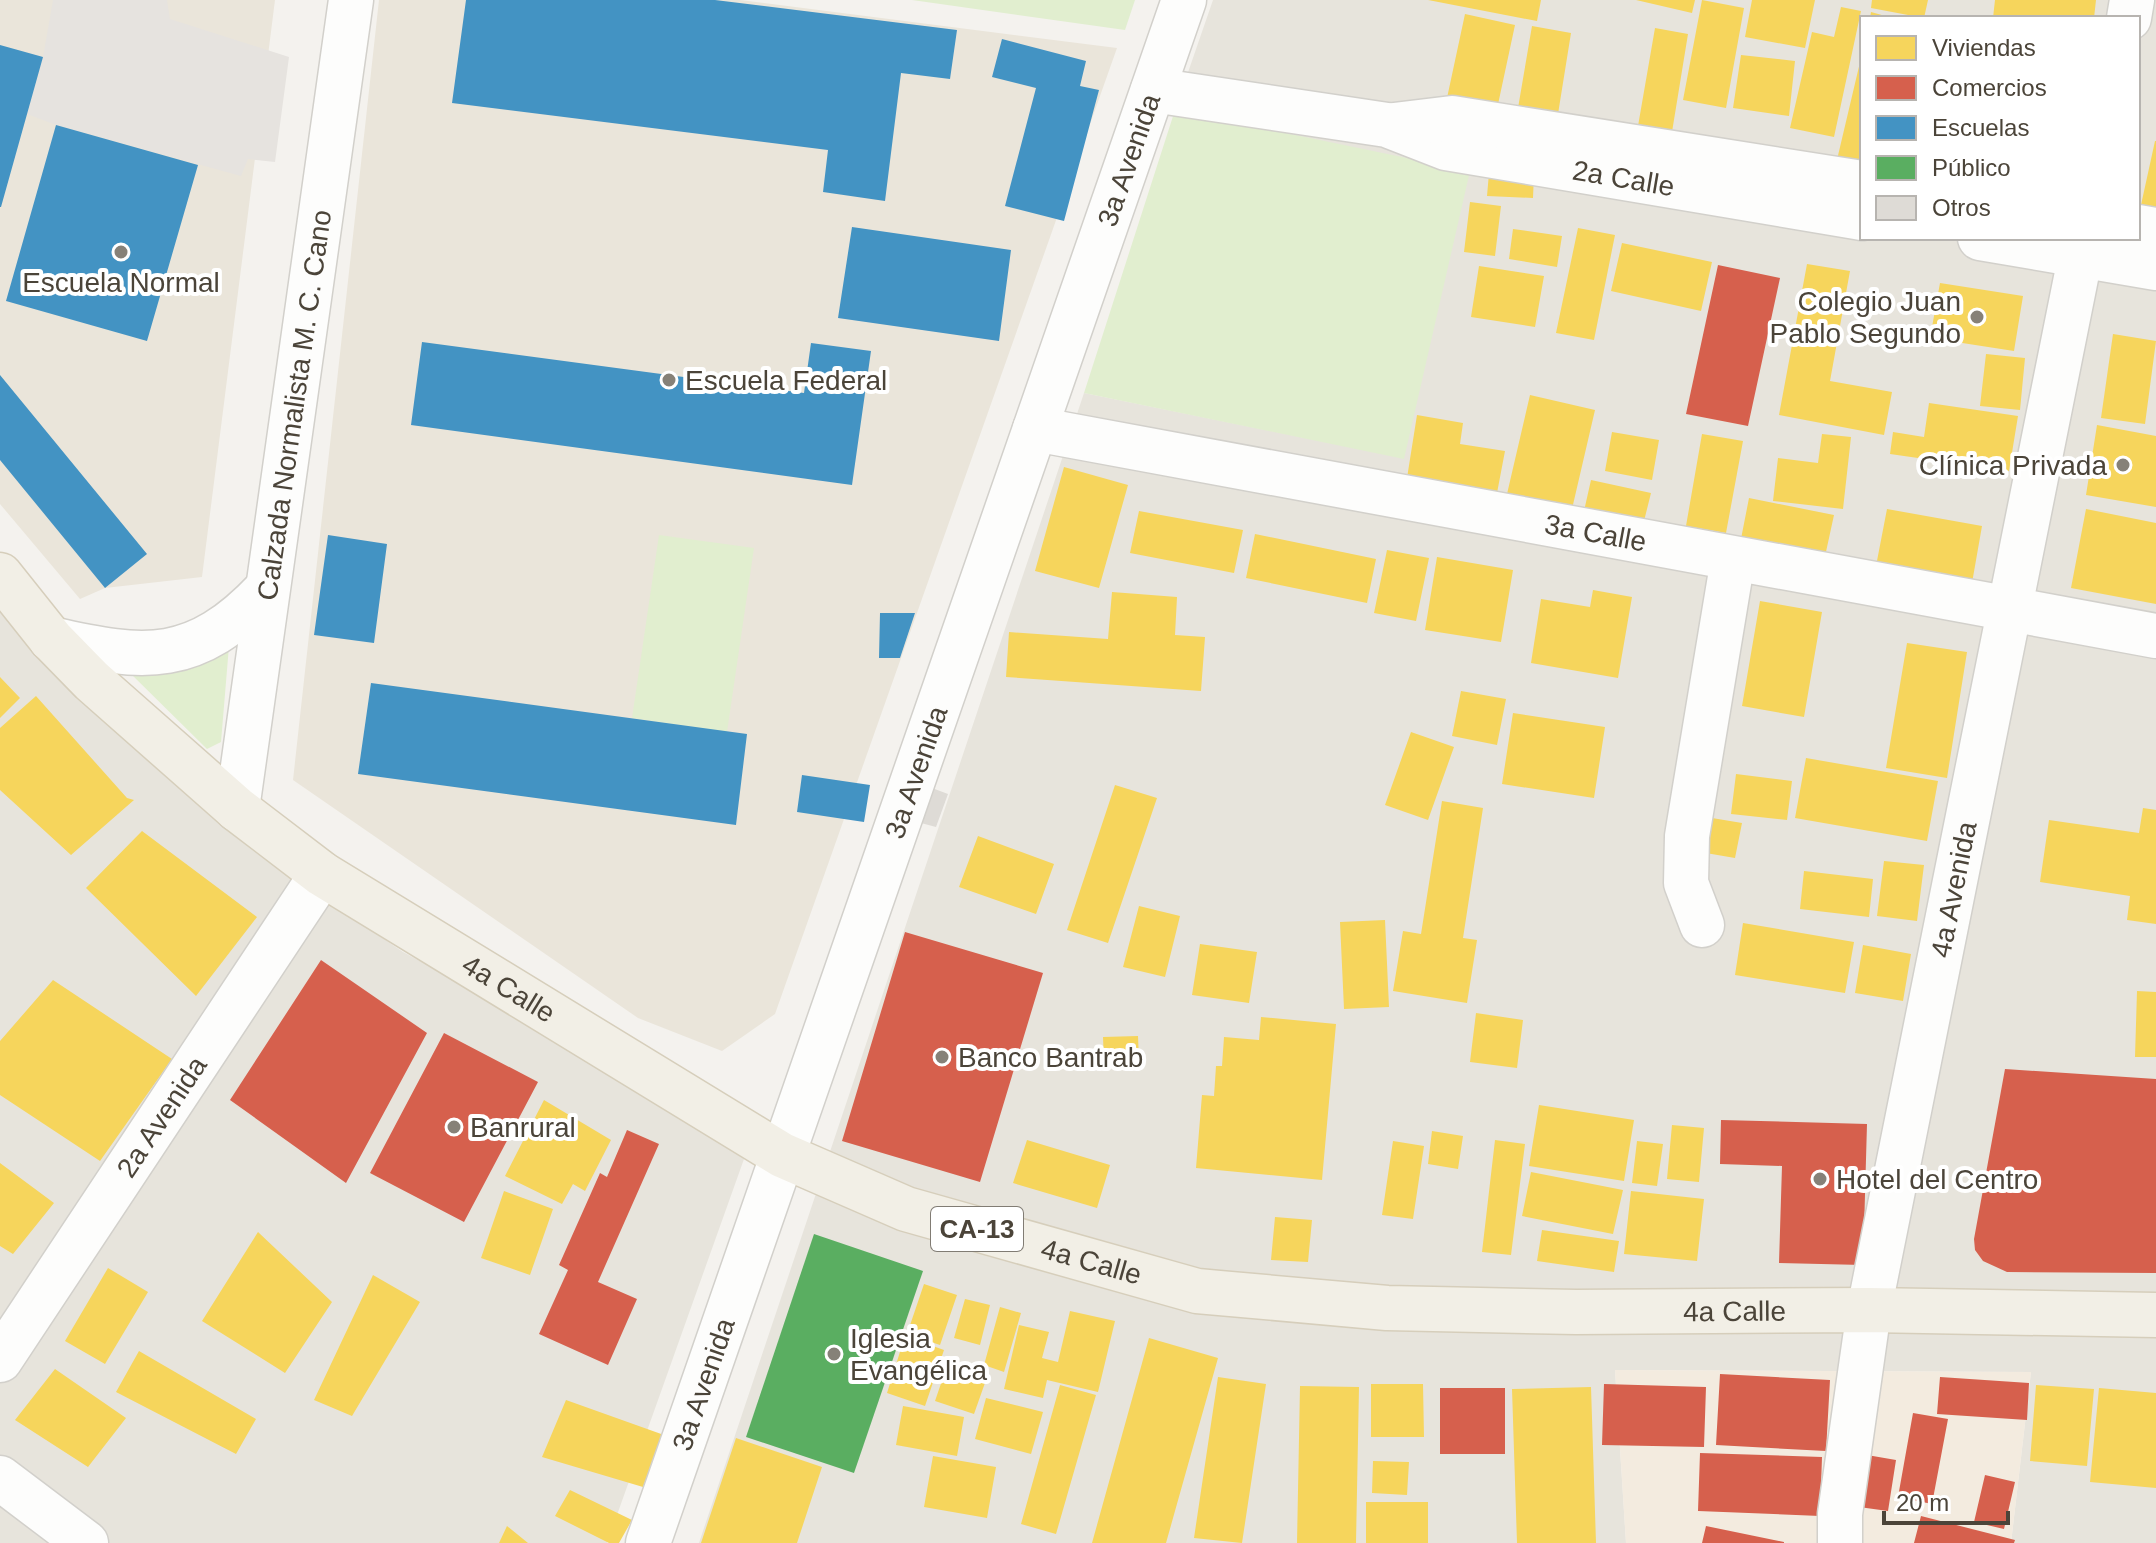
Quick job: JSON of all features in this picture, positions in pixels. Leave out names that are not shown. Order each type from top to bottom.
[{"type":"main road","name":"4a Calle","points":[[0,575],[51,639],[92,681],[237,809],[322,874],[782,1155],[906,1209],[1197,1291],[1387,1308],[2156,1315]]},
{"type":"street","name":"Calzada Normalista M. C. Cano","points":[[237,809],[351,0]]},
{"type":"street","name":"3a Avenida","points":[[648,1543],[1184,0]]},
{"type":"street","name":"2a Calle","points":[[1153,90],[1387,125],[1446,148],[1860,218]]},
{"type":"street","name":"2a Calle","points":[[1387,125],[1452,118],[1860,183]]},
{"type":"street","points":[[2006,240],[2083,246],[2156,268]]},
{"type":"street","name":"4a Avenida","points":[[1840,1543],[1840,1514],[1869,1310],[2083,246]]},
{"type":"street","name":"3a Calle","points":[[1035,429],[2156,636]]},
{"type":"street","points":[[1702,925],[1686,883],[1687,836],[1733,559]]},
{"type":"street","points":[[51,639],[143,654],[181,649],[241,617],[266,590]]},
{"type":"street","name":"2a Avenida","points":[[0,1360],[322,874]]},
{"type":"street","points":[[0,1478],[86,1543]]},
{"type":"shaded area","name":"Escuela Normal","points":[[0,0],[275,0],[202,577],[105,588],[80,599],[0,504]]},
{"type":"shaded area","points":[[53,0],[167,0],[170,19],[289,57],[275,162],[248,159],[241,176],[56,125],[27,114],[43,57]]},
{"type":"shaded area","name":"Escuela Federal","points":[[379,0],[740,0],[1117,48],[775,1014],[722,1051],[638,1018],[293,780]]},
{"type":"shaded area","points":[[1213,0],[2156,0],[2156,1543],[2011,1543],[2031,1372],[1615,1370],[1626,1543],[699,1543],[1084,393],[1404,458],[1175,110]]},
{"type":"shaded area","points":[[0,593],[273,864],[403,952],[618,1068],[744,1159],[607,1543],[0,1543]]},
{"type":"shaded area","points":[[1615,1370],[2031,1372],[2011,1543],[1626,1543]]},
{"type":"green space","points":[[912,0],[1135,0],[1125,30]]},
{"type":"green space","points":[[1175,110],[1470,171],[1404,459],[1084,393]]},
{"type":"green space","points":[[659,535],[754,548],[727,732],[632,718]]},
{"type":"green space","points":[[229,646],[221,742],[207,749],[129,672]]},
{"type":"building: Viviendas","points":[[1428,0],[1541,0],[1537,21]]},
{"type":"building: Viviendas","points":[[1636,0],[1695,0],[1692,13]]},
{"type":"building: Viviendas","points":[[1702,0],[1744,8],[1726,108],[1683,100]]},
{"type":"building: Viviendas","points":[[1752,0],[1815,0],[1805,48],[1745,37]]},
{"type":"building: Viviendas","points":[[1872,0],[1928,0],[1924,16],[1871,8]]},
{"type":"building: Viviendas","points":[[1995,0],[2096,0],[2094,16],[1993,16]]},
{"type":"building: Viviendas","points":[[1841,7],[1861,11],[1834,137],[1790,128],[1812,32],[1834,37]]},
{"type":"building: Viviendas","points":[[1465,14],[1515,25],[1497,109],[1447,98]]},
{"type":"building: Viviendas","points":[[1532,26],[1571,33],[1558,114],[1518,108]]},
{"type":"building: Viviendas","points":[[1655,28],[1688,34],[1672,132],[1638,126]]},
{"type":"building: Viviendas","points":[[1741,55],[1795,61],[1789,116],[1733,108]]},
{"type":"building: Viviendas","points":[[1860,62],[1860,170],[1836,164]]},
{"type":"building: Viviendas","points":[[2156,141],[2156,209],[2141,205]]},
{"type":"building: Viviendas","points":[[1489,173],[1534,174],[1533,198],[1487,196]]},
{"type":"building: Viviendas","points":[[1470,202],[1501,206],[1495,256],[1464,252]]},
{"type":"building: Viviendas","points":[[1578,228],[1615,235],[1594,340],[1556,333]]},
{"type":"building: Viviendas","points":[[1513,229],[1562,236],[1557,267],[1509,259]]},
{"type":"building: Viviendas","points":[[1622,243],[1712,262],[1701,311],[1611,291]]},
{"type":"building: Viviendas","points":[[1807,264],[1850,271],[1830,381],[1892,392],[1884,435],[1779,415]]},
{"type":"building: Viviendas","points":[[1479,266],[1544,276],[1535,327],[1471,317]]},
{"type":"building: Viviendas","name":"Colegio Juan Pablo Segundo","points":[[1940,283],[2023,296],[2014,351],[1930,338]]},
{"type":"building: Viviendas","points":[[2113,334],[2156,341],[2145,424],[2101,418]]},
{"type":"building: Viviendas","points":[[1986,354],[2025,358],[2020,410],[1980,406]]},
{"type":"building: Viviendas","points":[[1530,395],[1595,410],[1572,509],[1507,494]]},
{"type":"building: Viviendas","points":[[1929,403],[2018,416],[2009,471],[1890,454],[1893,432],[1924,437]]},
{"type":"building: Viviendas","points":[[1417,415],[1463,423],[1460,444],[1505,451],[1497,493],[1407,478]]},
{"type":"building: Viviendas","name":"Clínica Privada","points":[[2097,425],[2156,436],[2156,507],[2086,495]]},
{"type":"building: Viviendas","points":[[1612,432],[1659,440],[1652,480],[1605,471]]},
{"type":"building: Viviendas","points":[[1702,434],[1743,441],[1726,533],[1686,526]]},
{"type":"building: Viviendas","points":[[1822,434],[1851,437],[1843,509],[1773,501],[1778,458],[1818,463]]},
{"type":"building: Viviendas","points":[[1064,467],[1128,485],[1099,588],[1035,571]]},
{"type":"building: Viviendas","points":[[1591,480],[1651,493],[1643,525],[1584,511]]},
{"type":"building: Viviendas","points":[[1749,498],[1834,515],[1824,561],[1740,544]]},
{"type":"building: Viviendas","points":[[1887,509],[1982,526],[1972,583],[1876,566]]},
{"type":"building: Viviendas","points":[[2086,509],[2156,523],[2156,604],[2071,588]]},
{"type":"building: Viviendas","points":[[1139,511],[1243,530],[1234,573],[1130,553]]},
{"type":"building: Viviendas","points":[[1255,534],[1376,559],[1367,603],[1246,578]]},
{"type":"building: Viviendas","points":[[1387,550],[1429,558],[1416,621],[1374,613]]},
{"type":"building: Viviendas","points":[[1437,557],[1513,570],[1501,642],[1425,630]]},
{"type":"building: Viviendas","points":[[1593,590],[1632,597],[1618,678],[1531,663],[1541,599],[1590,607]]},
{"type":"building: Viviendas","points":[[1112,592],[1177,597],[1175,635],[1205,637],[1201,691],[1006,677],[1009,632],[1108,639]]},
{"type":"building: Viviendas","points":[[1760,601],[1822,612],[1804,717],[1742,706]]},
{"type":"building: Viviendas","points":[[1907,643],[1967,652],[1947,778],[1886,768]]},
{"type":"building: Viviendas","points":[[0,677],[20,698],[0,718]]},
{"type":"building: Viviendas","points":[[1461,691],[1506,699],[1497,745],[1452,736]]},
{"type":"building: Viviendas","points":[[36,696],[127,798],[134,800],[71,855],[0,790],[0,728]]},
{"type":"building: Viviendas","points":[[1513,713],[1605,727],[1594,798],[1502,784]]},
{"type":"building: Viviendas","points":[[1411,732],[1454,747],[1428,820],[1385,805]]},
{"type":"building: Viviendas","points":[[1806,758],[1938,781],[1927,841],[1795,818]]},
{"type":"building: Viviendas","points":[[1736,774],[1792,781],[1787,820],[1731,814]]},
{"type":"building: Viviendas","points":[[1115,785],[1157,798],[1108,943],[1067,930]]},
{"type":"building: Viviendas","points":[[1442,801],[1483,808],[1463,938],[1477,940],[1467,1003],[1393,991],[1403,931],[1421,934]]},
{"type":"building: Viviendas","points":[[2143,808],[2156,810],[2156,924],[2127,920],[2130,896],[2040,882],[2049,820],[2139,833]]},
{"type":"building: Viviendas","points":[[1706,817],[1742,823],[1735,858],[1700,852]]},
{"type":"building: Viviendas","points":[[142,831],[257,917],[196,996],[86,888]]},
{"type":"building: Viviendas","points":[[978,836],[1054,864],[1036,914],[959,887]]},
{"type":"building: Viviendas","points":[[1884,861],[1924,865],[1917,921],[1877,916]]},
{"type":"building: Viviendas","points":[[1804,871],[1873,879],[1869,917],[1800,909]]},
{"type":"building: Viviendas","points":[[1139,906],[1180,916],[1165,977],[1123,967]]},
{"type":"building: Viviendas","points":[[1385,920],[1389,1007],[1344,1009],[1340,922]]},
{"type":"building: Viviendas","points":[[1743,923],[1854,942],[1845,993],[1735,975]]},
{"type":"building: Viviendas","points":[[1200,944],[1257,952],[1249,1003],[1192,995]]},
{"type":"building: Viviendas","points":[[1863,945],[1911,954],[1903,1001],[1855,993]]},
{"type":"building: Viviendas","points":[[53,980],[172,1059],[100,1161],[0,1095],[0,1041]]},
{"type":"building: Viviendas","points":[[2137,991],[2156,992],[2156,1057],[2135,1057]]},
{"type":"building: Viviendas","points":[[1476,1013],[1523,1020],[1517,1068],[1470,1062]]},
{"type":"building: Viviendas","points":[[1261,1017],[1336,1024],[1322,1180],[1196,1168],[1202,1095],[1214,1096],[1216,1066],[1222,1066],[1224,1037],[1259,1040]]},
{"type":"building: Viviendas","points":[[1138,1036],[1139,1060],[1104,1062],[1103,1037]]},
{"type":"building: Viviendas","points":[[544,1100],[611,1140],[585,1191],[573,1184],[562,1204],[505,1176]]},
{"type":"building: Viviendas","points":[[1539,1105],[1634,1120],[1624,1181],[1529,1166]]},
{"type":"building: Viviendas","points":[[1672,1125],[1704,1128],[1699,1182],[1667,1179]]},
{"type":"building: Viviendas","points":[[1432,1131],[1463,1136],[1458,1169],[1428,1164]]},
{"type":"building: Viviendas","points":[[1027,1140],[1110,1165],[1097,1208],[1013,1183]]},
{"type":"building: Viviendas","points":[[1495,1140],[1525,1144],[1511,1255],[1482,1252]]},
{"type":"building: Viviendas","points":[[1393,1141],[1424,1146],[1413,1219],[1382,1215]]},
{"type":"building: Viviendas","points":[[1637,1141],[1663,1144],[1657,1186],[1632,1183]]},
{"type":"building: Viviendas","points":[[0,1163],[54,1203],[13,1254],[0,1246]]},
{"type":"building: Viviendas","points":[[1531,1172],[1623,1190],[1613,1234],[1522,1216]]},
{"type":"building: Viviendas","points":[[504,1191],[553,1209],[530,1275],[481,1258]]},
{"type":"building: Viviendas","points":[[1631,1191],[1704,1199],[1697,1261],[1624,1254]]},
{"type":"building: Viviendas","points":[[1275,1217],[1312,1220],[1308,1262],[1271,1260]]},
{"type":"building: Viviendas","points":[[1542,1230],[1619,1241],[1614,1272],[1537,1261]]},
{"type":"building: Viviendas","points":[[258,1232],[332,1302],[285,1373],[202,1321]]},
{"type":"building: Viviendas","points":[[108,1268],[148,1292],[105,1364],[65,1341]]},
{"type":"building: Viviendas","points":[[373,1275],[420,1302],[352,1416],[314,1400]]},
{"type":"building: Viviendas","points":[[924,1284],[957,1295],[940,1345],[907,1334]]},
{"type":"building: Viviendas","points":[[965,1299],[990,1305],[980,1345],[954,1338]]},
{"type":"building: Viviendas","points":[[1000,1307],[1021,1313],[1004,1372],[984,1365]]},
{"type":"building: Viviendas","points":[[1070,1311],[1115,1321],[1098,1392],[1047,1380],[1043,1398],[1004,1389],[1019,1325],[1049,1332],[1042,1358],[1058,1362]]},
{"type":"building: Viviendas","points":[[905,1336],[944,1350],[925,1406],[887,1393]]},
{"type":"building: Viviendas","points":[[1149,1338],[1218,1358],[1166,1543],[1092,1543]]},
{"type":"building: Viviendas","points":[[139,1351],[256,1419],[236,1454],[116,1392]]},
{"type":"building: Viviendas","points":[[947,1366],[986,1380],[974,1414],[935,1401]]},
{"type":"building: Viviendas","points":[[55,1369],[126,1418],[88,1467],[15,1420]]},
{"type":"building: Viviendas","points":[[1218,1377],[1266,1384],[1242,1543],[1194,1538]]},
{"type":"building: Viviendas","points":[[1371,1384],[1423,1384],[1424,1437],[1371,1437]]},
{"type":"building: Viviendas","points":[[1060,1385],[1096,1395],[1056,1534],[1021,1524]]},
{"type":"building: Viviendas","points":[[2036,1385],[2094,1389],[2087,1466],[2030,1461]]},
{"type":"building: Viviendas","points":[[1300,1386],[1359,1387],[1356,1543],[1297,1543]]},
{"type":"building: Viviendas","points":[[1591,1387],[1596,1543],[1517,1543],[1512,1389]]},
{"type":"building: Viviendas","points":[[2099,1388],[2156,1393],[2156,1488],[2090,1482]]},
{"type":"building: Viviendas","points":[[986,1398],[1043,1412],[1031,1454],[975,1439]]},
{"type":"building: Viviendas","points":[[566,1400],[664,1435],[643,1487],[542,1457]]},
{"type":"building: Viviendas","points":[[903,1406],[964,1417],[957,1456],[896,1445]]},
{"type":"building: Viviendas","points":[[736,1438],[822,1467],[797,1543],[701,1543]]},
{"type":"building: Viviendas","points":[[933,1456],[996,1467],[987,1518],[924,1507]]},
{"type":"building: Viviendas","points":[[1373,1461],[1409,1462],[1407,1495],[1372,1493]]},
{"type":"building: Viviendas","points":[[570,1490],[632,1520],[619,1543],[609,1543],[555,1516]]},
{"type":"building: Viviendas","points":[[1366,1502],[1428,1502],[1428,1543],[1366,1543]]},
{"type":"building: Viviendas","points":[[507,1526],[528,1543],[499,1543]]},
{"type":"building: Comercios","points":[[1718,265],[1780,278],[1748,426],[1686,414]]},
{"type":"building: Comercios","name":"Banco Bantrab","points":[[905,932],[1043,973],[980,1182],[842,1141]]},
{"type":"building: Comercios","points":[[321,960],[427,1033],[346,1183],[230,1100]]},
{"type":"building: Comercios","name":"Banrural","points":[[444,1033],[538,1082],[464,1222],[370,1173]]},
{"type":"building: Comercios","points":[[2005,1069],[2156,1079],[2156,1273],[2007,1272],[1983,1261],[1975,1250],[1974,1239]]},
{"type":"building: Comercios","points":[[1721,1120],[1867,1124],[1863,1265],[1779,1263],[1782,1166],[1720,1164]]},
{"type":"building: Comercios","points":[[627,1130],[659,1144],[598,1282],[637,1299],[608,1365],[539,1334],[568,1270],[559,1265],[600,1173],[607,1177]]},
{"type":"building: Comercios","points":[[1720,1374],[1830,1380],[1826,1451],[1716,1445]]},
{"type":"building: Comercios","points":[[1940,1377],[2029,1383],[2027,1420],[1937,1414]]},
{"type":"building: Comercios","points":[[1604,1384],[1706,1387],[1704,1447],[1602,1445]]},
{"type":"building: Comercios","points":[[1440,1388],[1505,1388],[1505,1454],[1440,1454]]},
{"type":"building: Comercios","points":[[1913,1413],[1948,1419],[1932,1504],[1898,1497]]},
{"type":"building: Comercios","points":[[1700,1453],[1822,1457],[1820,1516],[1698,1511]]},
{"type":"building: Comercios","points":[[1867,1455],[1896,1460],[1888,1511],[1859,1507]]},
{"type":"building: Comercios","points":[[1985,1475],[2015,1482],[2004,1529],[1974,1522]]},
{"type":"building: Comercios","points":[[1921,1516],[2015,1540],[2014,1543],[1914,1543]]},
{"type":"building: Comercios","points":[[1706,1526],[1784,1542],[1784,1543],[1702,1543]]},
{"type":"building: Escuelas","points":[[466,0],[715,0],[957,30],[950,79],[901,73],[885,201],[823,192],[828,150],[452,103]]},
{"type":"building: Escuelas","points":[[1002,39],[1086,61],[1080,86],[1099,90],[1064,221],[1005,206],[1036,88],[992,77]]},
{"type":"building: Escuelas","points":[[0,45],[43,57],[1,207],[0,207]]},
{"type":"building: Escuelas","points":[[56,125],[198,165],[147,341],[6,301]]},
{"type":"building: Escuelas","points":[[852,227],[1011,250],[999,341],[838,318]]},
{"type":"building: Escuelas","points":[[422,342],[804,393],[811,343],[871,351],[852,485],[411,425]]},
{"type":"building: Escuelas","points":[[0,375],[147,554],[105,588],[0,460]]},
{"type":"building: Escuelas","points":[[328,535],[387,544],[374,643],[314,635]]},
{"type":"building: Escuelas","points":[[880,613],[915,613],[900,658],[879,658]]},
{"type":"building: Escuelas","points":[[371,683],[747,734],[736,825],[358,774]]},
{"type":"building: Escuelas","points":[[802,775],[870,785],[864,822],[797,812]]},
{"type":"building: Público","name":"Iglesia Evangélica","points":[[814,1234],[923,1271],[854,1473],[746,1437]]},
{"type":"building: Otros","points":[[932,788],[948,794],[936,827],[921,823]]},
{"type":"place","name":"Escuela Normal","points":[[121,252]]},
{"type":"place","name":"Colegio Juan Pablo Segundo","points":[[1977,317]]},
{"type":"place","name":"Escuela Federal","points":[[669,380]]},
{"type":"place","name":"Clínica Privada","points":[[2123,465]]},
{"type":"place","name":"Banco Bantrab","points":[[942,1057]]},
{"type":"place","name":"Banrural","points":[[454,1127]]},
{"type":"place","name":"Hotel del Centro","points":[[1820,1179]]},
{"type":"place","name":"Iglesia Evangélica","points":[[834,1354]]}]
